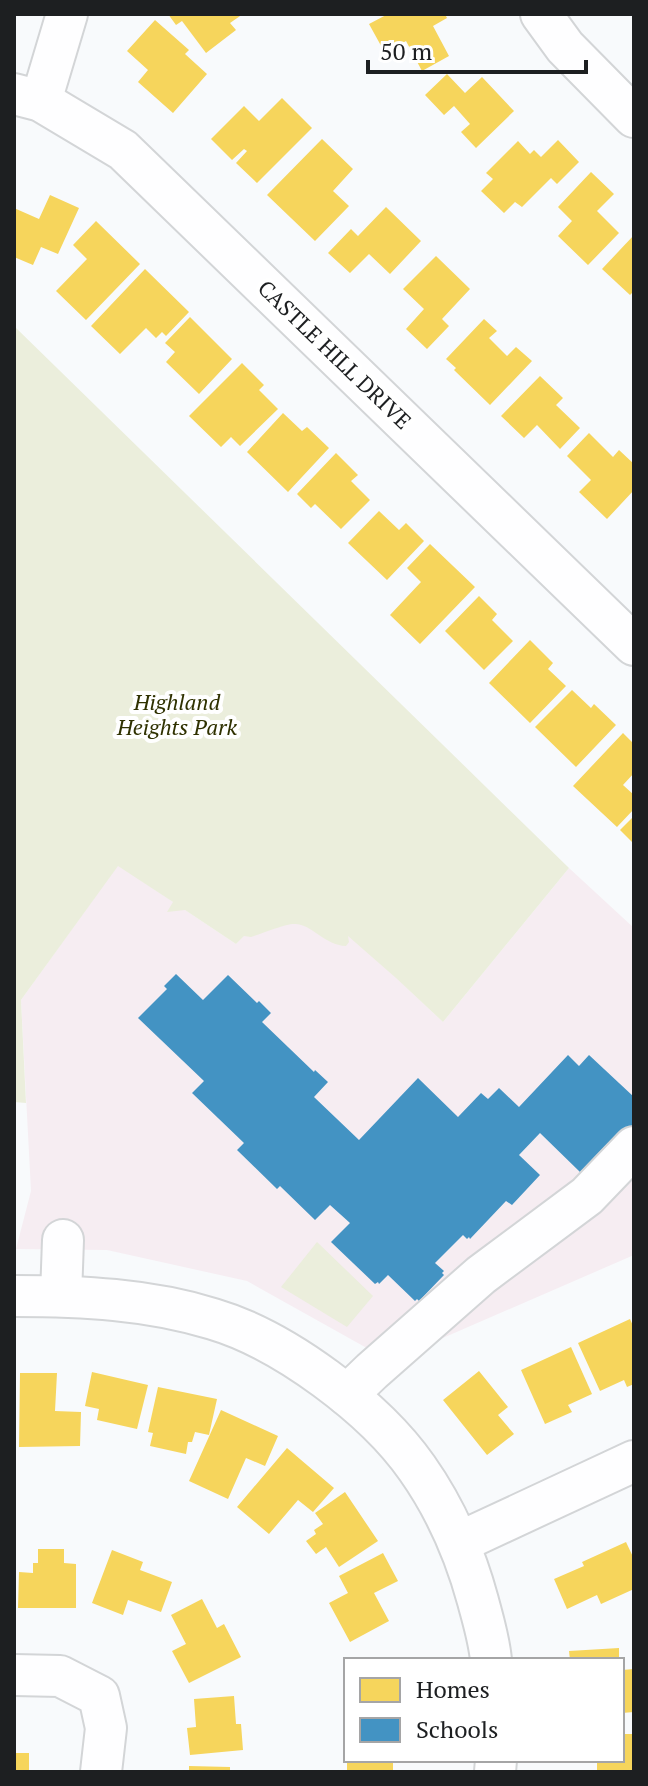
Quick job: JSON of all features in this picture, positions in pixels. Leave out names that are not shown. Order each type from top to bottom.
[{"type":"street","points":[[27,98],[67,14]]},
{"type":"street","points":[[541,14],[565,47],[634,117]]},
{"type":"street","name":"CASTLE HILL DRIVE","points":[[27,98],[123,150],[634,645]]},
{"type":"street","points":[[347,1395],[481,1275],[587,1196],[634,1147]]},
{"type":"street","points":[[61,1296],[63,1240]]},
{"type":"street","points":[[14,1296],[137,1302],[214,1319],[255,1335],[292,1356],[347,1395],[416,1466],[436,1497],[460,1542],[490,1643],[491,1658]]},
{"type":"street","points":[[460,1542],[634,1461]]},
{"type":"street","points":[[14,1675],[60,1676],[99,1696],[106,1728],[101,1772]]},
{"type":"shaded area","points":[[118,865],[236,944],[295,882],[443,1022],[569,868],[634,928],[634,1255],[390,1361],[247,1281],[107,1250],[16,1249],[31,1191],[21,1000]]},
{"type":"green space","name":"Highland Heights Park","points":[[14,326],[569,868],[443,1022],[348,936],[346,946],[338,945],[306,927],[294,924],[251,937],[244,936],[236,944],[185,910],[167,912],[173,902],[118,866],[21,1000],[26,1103],[14,1102]]},
{"type":"green space","points":[[317,1242],[373,1296],[347,1327],[281,1287]]},
{"type":"building: Homes","points":[[168,14],[243,14],[230,23],[236,30],[206,53],[182,21],[176,25]]},
{"type":"building: Homes","points":[[388,14],[445,14],[447,18],[433,26],[449,56],[422,71],[406,41],[385,53],[369,24]]},
{"type":"building: Homes","points":[[155,20],[189,50],[185,54],[207,74],[173,113],[138,82],[148,70],[127,51]]},
{"type":"building: Homes","points":[[447,74],[465,93],[482,77],[514,111],[476,148],[461,132],[470,124],[454,106],[444,115],[425,95]]},
{"type":"building: Homes","points":[[282,98],[312,128],[257,183],[236,163],[247,151],[244,149],[232,160],[211,139],[244,106],[259,121]]},
{"type":"building: Homes","points":[[322,139],[353,169],[333,191],[349,206],[315,241],[267,195]]},
{"type":"building: Homes","points":[[558,140],[579,162],[557,184],[551,178],[522,207],[515,202],[504,213],[481,191],[493,179],[486,173],[518,141],[530,154],[534,150],[541,157]]},
{"type":"building: Homes","points":[[591,172],[614,194],[597,211],[619,233],[588,265],[558,236],[572,221],[558,207]]},
{"type":"building: Homes","points":[[50,195],[79,208],[58,254],[41,247],[33,265],[14,257],[14,208],[39,219]]},
{"type":"building: Homes","points":[[386,207],[421,241],[390,274],[369,254],[350,273],[328,253],[351,229],[358,236]]},
{"type":"building: Homes","points":[[96,221],[140,264],[86,320],[56,291],[87,259],[73,245]]},
{"type":"building: Homes","points":[[634,235],[634,291],[630,295],[602,269]]},
{"type":"building: Homes","points":[[436,256],[470,289],[442,319],[449,326],[427,349],[406,329],[424,309],[403,289]]},
{"type":"building: Homes","points":[[145,269],[189,312],[166,336],[162,332],[156,338],[146,328],[120,354],[91,326]]},
{"type":"building: Homes","points":[[190,317],[232,359],[199,394],[166,362],[175,352],[165,343]]},
{"type":"building: Homes","points":[[484,319],[497,331],[489,338],[507,356],[516,347],[532,361],[490,405],[446,359]]},
{"type":"building: Homes","points":[[242,363],[264,385],[259,390],[278,409],[240,446],[231,437],[221,447],[189,416]]},
{"type":"building: Homes","points":[[540,376],[563,398],[556,405],[580,428],[560,449],[537,425],[524,438],[501,416]]},
{"type":"building: Homes","points":[[283,413],[302,431],[307,427],[329,448],[288,492],[247,452]]},
{"type":"building: Homes","points":[[589,433],[613,457],[619,450],[634,464],[634,490],[607,519],[579,492],[591,480],[567,456]]},
{"type":"building: Homes","points":[[336,453],[358,475],[351,481],[370,500],[341,529],[315,504],[311,508],[297,494]]},
{"type":"building: Homes","points":[[379,511],[399,530],[406,523],[424,541],[387,580],[348,543]]},
{"type":"building: Homes","points":[[430,544],[475,587],[420,644],[390,615],[421,582],[407,568]]},
{"type":"building: Homes","points":[[479,596],[497,614],[492,620],[513,641],[484,670],[445,631]]},
{"type":"building: Homes","points":[[530,640],[553,663],[548,669],[566,686],[530,723],[489,683]]},
{"type":"building: Homes","points":[[572,690],[591,708],[594,704],[616,725],[576,767],[535,727]]},
{"type":"building: Homes","points":[[623,733],[634,744],[634,773],[623,785],[634,795],[634,809],[617,827],[573,786]]},
{"type":"building: Homes","points":[[634,816],[634,844],[620,830]]},
{"type":"building: Homes","points":[[630,1319],[634,1328],[634,1384],[627,1387],[624,1380],[600,1391],[578,1343]]},
{"type":"building: Homes","points":[[571,1347],[592,1394],[568,1405],[572,1412],[545,1424],[521,1370]]},
{"type":"building: Homes","points":[[479,1371],[508,1407],[498,1415],[514,1434],[487,1455],[443,1400]]},
{"type":"building: Homes","points":[[92,1372],[148,1385],[137,1429],[97,1420],[99,1409],[85,1406]]},
{"type":"building: Homes","points":[[20,1373],[57,1373],[55,1411],[81,1412],[80,1446],[19,1447]]},
{"type":"building: Homes","points":[[158,1387],[217,1399],[209,1435],[195,1432],[192,1442],[188,1442],[186,1454],[150,1446],[153,1433],[148,1432]]},
{"type":"building: Homes","points":[[221,1410],[278,1436],[265,1466],[246,1458],[228,1499],[189,1481]]},
{"type":"building: Homes","points":[[287,1448],[334,1488],[313,1512],[298,1500],[269,1534],[237,1507]]},
{"type":"building: Homes","points":[[345,1492],[378,1541],[339,1567],[326,1547],[316,1554],[306,1541],[323,1524],[315,1513]]},
{"type":"building: Homes","points":[[626,1542],[634,1559],[634,1589],[601,1604],[597,1595],[567,1609],[554,1579]]},
{"type":"building: Homes","points":[[38,1549],[64,1549],[64,1563],[76,1564],[76,1608],[18,1608],[19,1572],[33,1573],[33,1563],[38,1563]]},
{"type":"building: Homes","points":[[112,1550],[143,1562],[140,1570],[172,1582],[161,1612],[128,1600],[123,1615],[92,1603]]},
{"type":"building: Homes","points":[[383,1553],[398,1581],[374,1593],[389,1621],[350,1642],[329,1603],[348,1593],[339,1576]]},
{"type":"building: Homes","points":[[202,1599],[217,1628],[224,1624],[241,1657],[189,1683],[172,1651],[186,1644],[171,1615]]},
{"type":"building: Homes","points":[[619,1648],[619,1658],[570,1658],[569,1651]]},
{"type":"building: Homes","points":[[634,1669],[634,1712],[624,1713],[624,1670]]},
{"type":"building: Homes","points":[[234,1696],[236,1724],[241,1724],[243,1750],[190,1755],[187,1728],[196,1727],[194,1699]]},
{"type":"building: Homes","points":[[624,1734],[634,1734],[634,1772],[597,1772],[597,1762],[624,1762]]},
{"type":"building: Homes","points":[[14,1753],[29,1753],[29,1772],[14,1772]]},
{"type":"building: Homes","points":[[347,1762],[393,1762],[393,1772],[347,1772]]},
{"type":"building: Homes","points":[[189,1766],[230,1767],[230,1772],[189,1772]]},
{"type":"building: Schools","points":[[176,974],[203,1000],[228,975],[257,1003],[259,1001],[271,1013],[262,1022],[328,1082],[314,1097],[359,1140],[418,1078],[458,1117],[481,1093],[488,1099],[499,1088],[519,1107],[568,1055],[579,1066],[589,1055],[634,1097],[634,1139],[619,1154],[608,1143],[580,1172],[540,1133],[519,1155],[540,1175],[512,1205],[506,1201],[470,1239],[463,1235],[435,1263],[444,1275],[419,1301],[415,1301],[388,1275],[375,1284],[331,1242],[350,1223],[330,1205],[315,1220],[280,1186],[277,1189],[237,1150],[244,1143],[192,1093],[204,1081],[138,1018],[167,989],[164,986]]}]
